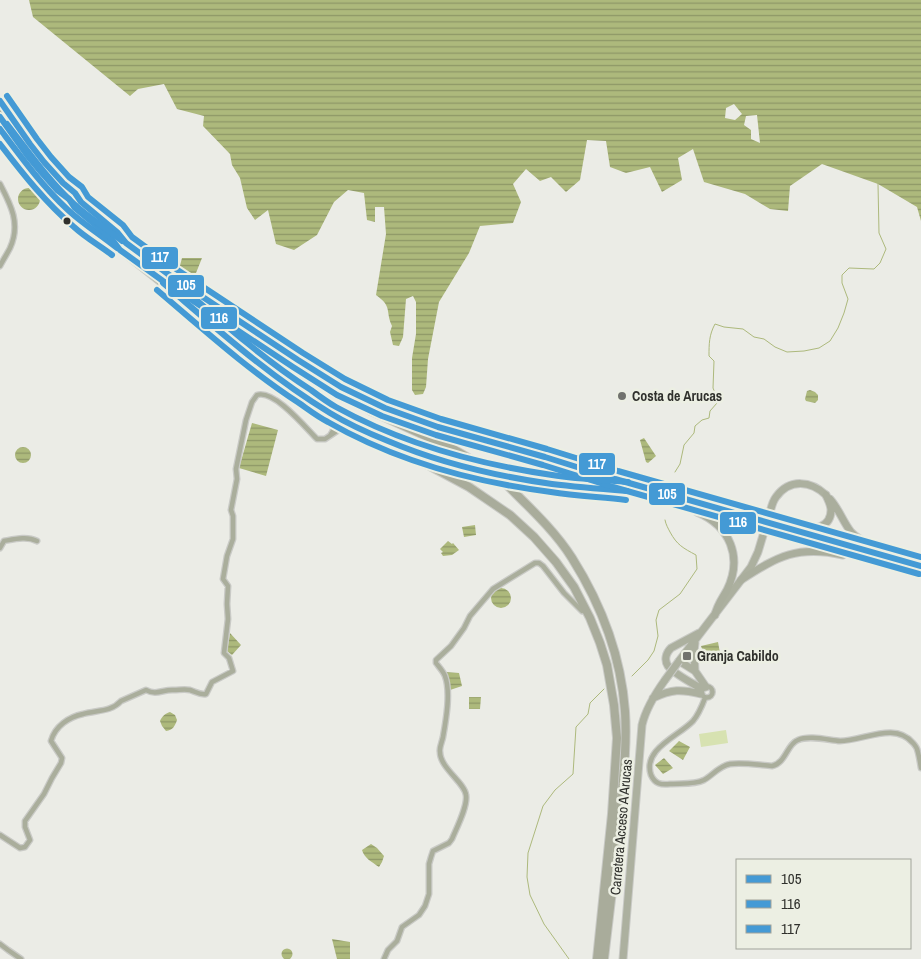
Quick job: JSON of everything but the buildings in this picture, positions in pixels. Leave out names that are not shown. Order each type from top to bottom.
[{"type":"highway","points":[[0,110],[29,152],[51,178],[83,209],[168,274],[298,360],[362,398],[438,427],[536,454],[681,501],[921,572]]},
{"type":"highway","points":[[0,119],[24,155],[50,186],[96,231],[167,287],[262,367],[362,436],[430,466],[469,487],[510,514],[556,562],[574,587],[590,618],[607,665],[614,705],[617,738],[597,959]]},
{"type":"highway","points":[[298,360],[335,389],[371,411],[448,446],[477,463]]},
{"type":"highway","points":[[331,414],[368,433],[448,463],[509,477],[553,484],[619,490],[681,501],[921,566]]},
{"type":"highway","points":[[507,486],[548,527],[571,557],[589,586],[602,616],[618,664],[625,710],[624,770],[604,959]]},
{"type":"highway","points":[[681,501],[703,500],[807,529],[813,529],[824,525],[830,517],[830,504],[826,495]]},
{"type":"highway","points":[[826,495],[853,534],[864,542],[901,560]]},
{"type":"highway","points":[[681,501],[718,526],[727,536],[732,548],[734,558],[732,572],[727,589],[719,602],[715,614]]},
{"type":"highway","points":[[741,580],[769,562],[795,553],[828,551],[874,559]]},
{"type":"highway","points":[[568,592],[582,611],[597,645],[614,705]]},
{"type":"main road","name":"Carretera Acceso A Arucas","points":[[623,959],[641,732],[644,717],[652,698],[751,567],[758,552],[776,497],[782,491],[796,484],[803,483],[820,489],[826,495]]},
{"type":"main road","points":[[701,632],[671,648],[666,658],[668,667],[704,692]]},
{"type":"main road","points":[[696,640],[694,651],[695,671],[704,692]]},
{"type":"main road","points":[[679,661],[695,671]]},
{"type":"main road","points":[[652,698],[674,690],[704,692]]},
{"type":"street","points":[[0,101],[34,150],[60,180],[81,202],[117,232],[126,243]]},
{"type":"street","points":[[0,184],[15,218],[13,242],[0,266]]},
{"type":"street","points":[[0,835],[20,848],[25,847],[30,840],[25,827],[25,821],[62,763],[62,758],[51,740],[57,728],[72,718],[108,710],[118,705],[121,701],[146,690],[158,693],[169,690],[189,690],[202,695],[206,694],[212,682],[233,671],[229,658],[224,653],[228,619],[228,586],[224,579],[227,556],[233,539],[233,516],[231,510],[237,478],[236,468],[246,420],[257,394],[266,395],[282,404],[317,439],[325,439],[340,429]]},
{"type":"street","points":[[331,436],[333,425]]},
{"type":"street","points":[[0,548],[4,541],[19,538],[32,538],[37,541]]},
{"type":"street","points":[[384,959],[388,950],[397,941],[402,927],[419,915],[425,906],[429,894],[430,857],[433,851],[449,843],[452,839],[466,805],[464,789],[452,776],[441,759],[440,752],[447,712],[447,688],[444,674],[436,660],[451,646],[470,616],[492,589],[535,563],[542,566],[568,592]]},
{"type":"street","points":[[704,692],[702,707],[693,721],[661,745],[654,753],[650,770],[655,781],[661,784],[698,782],[728,764],[776,765],[797,740],[826,738],[841,741],[889,733],[898,733],[905,736],[918,747],[921,768]]},
{"type":"street","points":[[0,944],[21,959]]},
{"type":"shaded area","points":[[29,0],[921,0],[921,221],[917,207],[878,184],[822,164],[790,186],[788,211],[770,209],[745,194],[704,182],[693,149],[678,158],[682,180],[662,192],[650,167],[626,173],[610,167],[606,141],[587,140],[580,180],[566,192],[551,177],[540,181],[526,169],[513,184],[521,202],[513,223],[480,226],[469,253],[439,302],[428,359],[426,387],[423,394],[415,395],[412,390],[412,358],[416,334],[416,302],[413,296],[406,299],[403,337],[399,346],[393,345],[390,332],[392,326],[387,306],[376,295],[386,234],[384,207],[375,207],[375,222],[367,220],[364,193],[348,190],[334,202],[317,235],[294,250],[276,244],[268,210],[255,220],[247,208],[240,178],[232,165],[230,154],[203,126],[204,116],[177,109],[164,84],[138,89],[130,96],[33,17]],"holes":[[[734,104],[742,114],[735,120],[725,118],[726,108]],[[757,115],[760,143],[751,139],[751,130],[744,125],[746,116]]]},
{"type":"shaded area","points":[[29,188],[37,191],[40,199],[37,207],[29,210],[21,207],[18,199],[21,191]]},
{"type":"shaded area","points":[[182,258],[202,258],[196,273],[178,273]]},
{"type":"shaded area","points":[[810,390],[818,395],[818,400],[815,403],[805,399],[807,391]]},
{"type":"shaded area","points":[[252,423],[278,430],[266,476],[239,468]]},
{"type":"shaded area","points":[[644,438],[656,456],[648,463],[646,462],[640,440]]},
{"type":"shaded area","points":[[23,447],[31,455],[23,463],[15,455]]},
{"type":"shaded area","points":[[475,525],[476,535],[464,537],[462,527]]},
{"type":"shaded area","points":[[448,541],[453,543],[459,550],[452,555],[443,556],[441,553],[443,552],[440,549]]},
{"type":"shaded area","points":[[501,588],[508,591],[511,598],[508,605],[501,608],[494,605],[491,598],[494,591]]},
{"type":"shaded area","points":[[230,633],[241,645],[232,655],[227,651]]},
{"type":"shaded area","points":[[718,642],[720,653],[704,655],[701,646]]},
{"type":"shaded area","points":[[446,672],[459,673],[462,686],[450,690]]},
{"type":"shaded area","points":[[469,697],[481,697],[480,709],[469,709]]},
{"type":"shaded area","points":[[170,712],[175,715],[177,720],[170,730],[166,731],[160,721],[164,715]]},
{"type":"shaded area","points":[[726,730],[728,743],[701,747],[699,734]]},
{"type":"shaded area","points":[[679,741],[690,747],[683,760],[669,751]]},
{"type":"shaded area","points":[[664,758],[673,768],[663,774],[655,765]]},
{"type":"shaded area","points":[[371,844],[384,856],[379,867],[366,858],[363,853],[362,850]]},
{"type":"shaded area","points":[[332,939],[350,942],[350,959],[337,959]]},
{"type":"shaded area","points":[[287,948],[293,954],[287,960],[281,954]]},
{"type":"waterway","points":[[675,472],[680,464],[684,445],[694,433],[695,426],[702,420],[709,418],[710,411],[717,403],[713,388],[714,361],[709,356],[710,336],[715,324],[743,329],[754,337],[764,339],[775,347],[787,352],[819,348],[830,341],[838,328],[848,299],[842,283],[842,275],[849,268],[874,269],[880,263],[886,249],[879,233],[878,184]]},
{"type":"waterway","points":[[632,676],[654,651],[658,636],[656,620],[659,610],[680,594],[697,569],[696,555],[678,543],[666,525],[665,520]]},
{"type":"waterway","points":[[569,959],[544,924],[530,895],[527,877],[528,853],[543,806],[555,790],[573,774],[576,727],[588,714],[590,703],[604,689]]},
{"type":"tunnel","points":[[477,463],[507,485]]},
{"type":"transit line","name":"117","points":[[7,96],[51,157],[69,177],[82,187],[88,197],[123,225],[132,237],[173,267],[345,379],[388,400],[441,419],[921,557]]},
{"type":"transit line","name":"105","points":[[0,101],[44,162],[75,193],[81,202],[117,232],[126,243],[168,274],[341,387],[385,408],[438,427],[921,566]]},
{"type":"transit line","name":"116","points":[[0,117],[27,155],[57,190],[111,238],[120,250],[163,281],[337,395],[382,416],[436,435],[919,574]]},
{"type":"transit line","name":"117","points":[[7,124],[65,195],[86,214],[122,241]]},
{"type":"transit line","name":"105","points":[[0,129],[58,201],[117,248]]},
{"type":"transit line","name":"116","points":[[0,144],[44,198],[64,218],[112,255]]},
{"type":"transit line","name":"117","points":[[169,276],[238,336],[274,364],[329,403],[387,432],[441,451],[496,465],[561,476],[628,482]]},
{"type":"transit line","name":"105","points":[[163,283],[286,384],[330,413],[366,432],[428,456],[489,473],[552,484],[627,491]]},
{"type":"transit line","name":"116","points":[[157,290],[262,377],[324,420],[354,436],[408,459],[464,476],[522,488],[626,500]]},
{"type":"place","name":"Costa de Arucas","points":[[622,396]]},
{"type":"place","name":"Granja Cabildo","points":[[687,656]]}]
